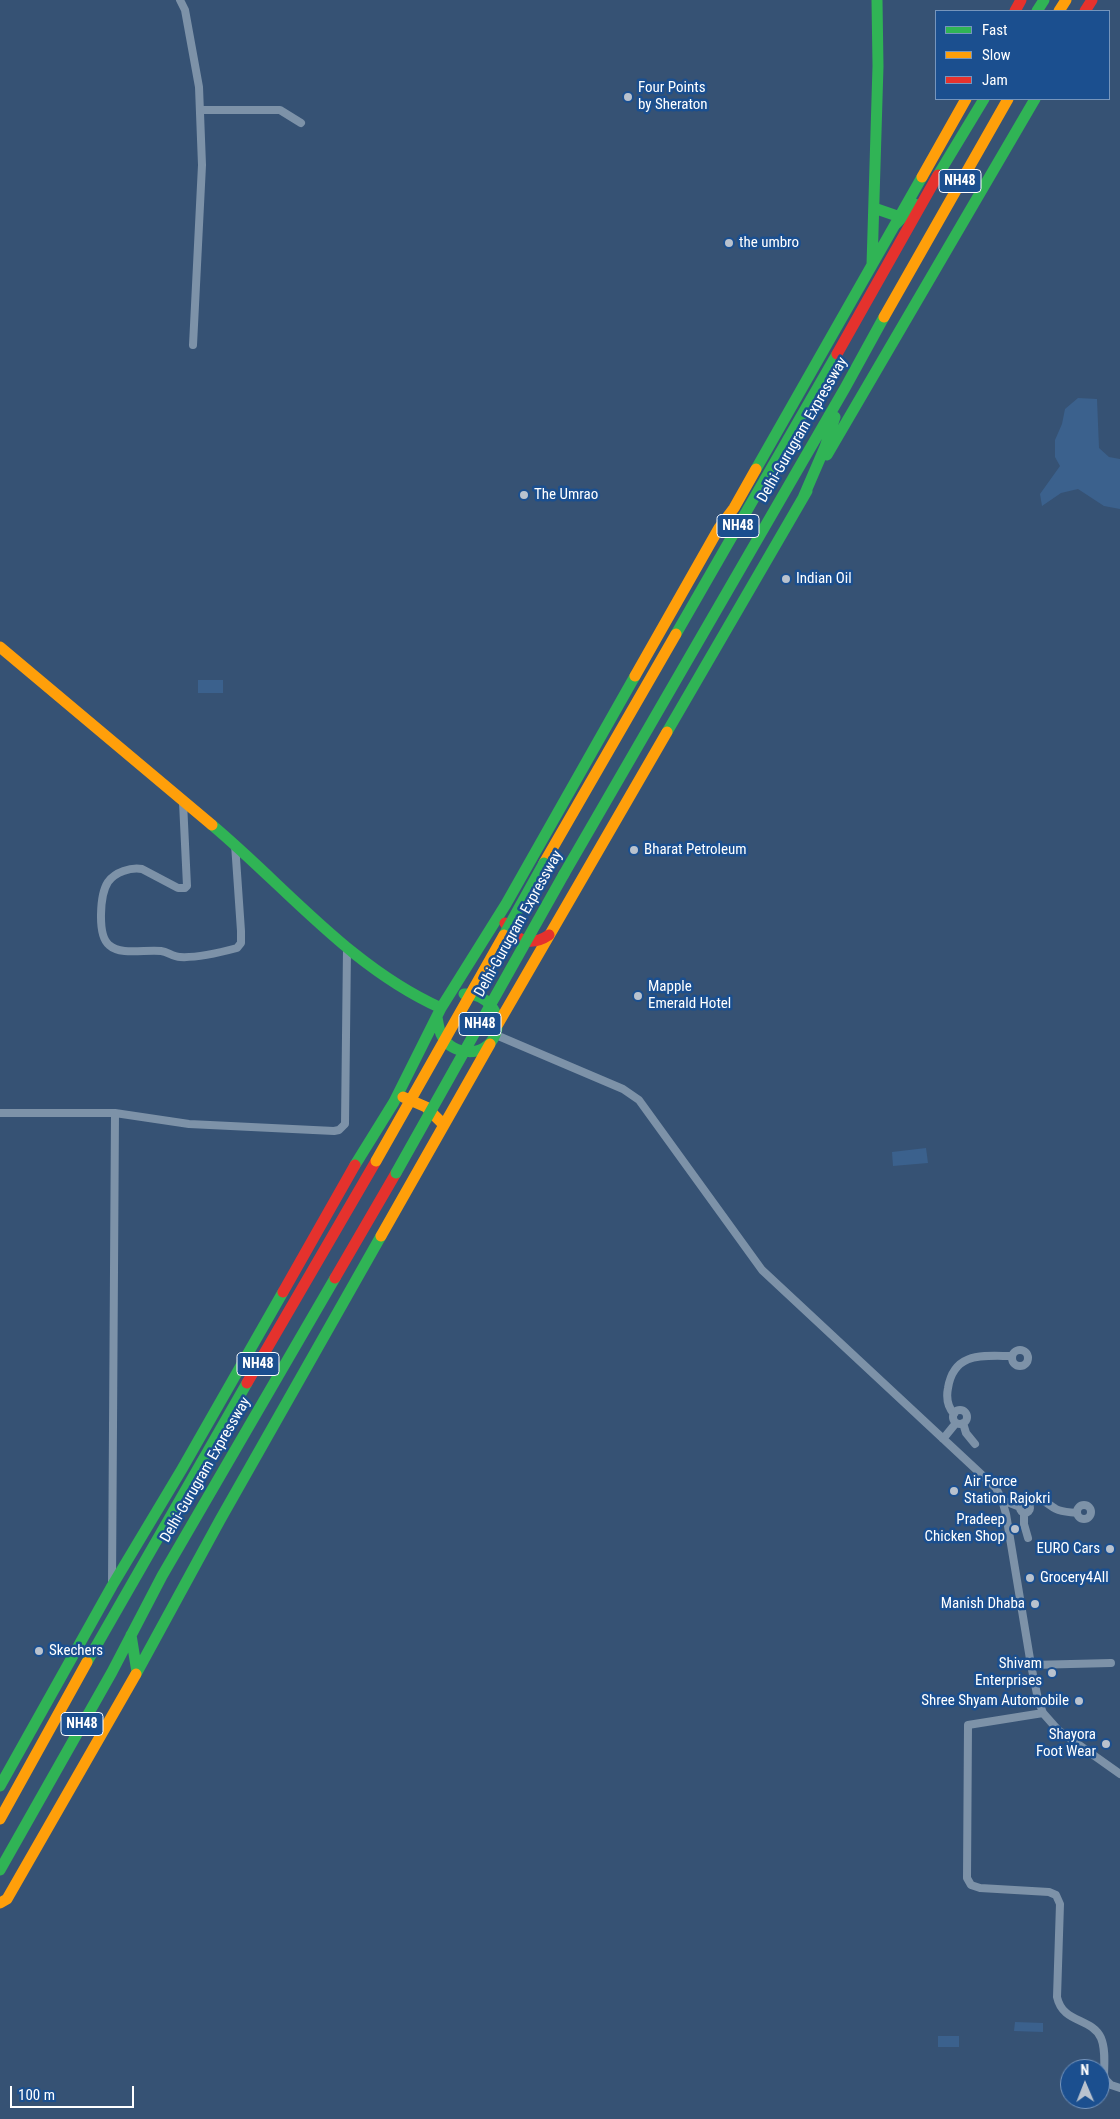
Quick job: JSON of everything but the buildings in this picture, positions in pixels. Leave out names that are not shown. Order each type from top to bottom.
[{"type":"main road","points":[[872,267],[878,66],[877,0]]},
{"type":"main road","points":[[0,1786],[112,1586],[157,1512],[360,1156],[394,1102],[442,1009],[506,904],[719,528],[734,508],[872,267],[965,100]]},
{"type":"main road","name":"Delhi-Gurugram Expressway","points":[[0,1819],[141,1566],[376,1161],[544,863],[780,455],[930,188],[983,100]]},
{"type":"main road","name":"Delhi-Gurugram Expressway","points":[[0,1870],[162,1576],[396,1173],[564,874],[845,388],[918,255],[1007,100]]},
{"type":"main road","points":[[0,1903],[7,1898],[137,1672],[225,1511],[550,934],[1034,100]]},
{"type":"main road","points":[[898,220],[930,188]]},
{"type":"main road","points":[[874,208],[898,220]]},
{"type":"main road","points":[[803,498],[825,447],[845,388]]},
{"type":"main road","points":[[0,647],[235,844],[322,927],[347,948],[384,976],[419,998],[442,1009]]},
{"type":"main road","points":[[506,904],[504,915],[506,925],[516,938],[526,942],[536,942],[550,934]]},
{"type":"main road","points":[[472,993],[483,997],[492,1004],[497,1015],[494,1034],[476,1052],[464,1053],[453,1049],[443,1041],[438,1031],[442,1009],[460,994],[472,993]]},
{"type":"main road","points":[[394,1102],[402,1097],[417,1101],[438,1115],[444,1125]]},
{"type":"main road","points":[[131,1635],[137,1672]]},
{"type":"street","points":[[180,0],[185,10],[199,87],[201,110],[202,193],[193,345]]},
{"type":"street","points":[[201,110],[280,110],[301,123]]},
{"type":"street","points":[[183,802],[187,886],[185,888],[178,888],[142,869],[136,868],[116,875],[108,882],[102,904],[102,926],[104,937],[109,945],[120,950],[162,951],[177,957],[236,948],[241,942],[242,931],[235,844]]},
{"type":"street","points":[[0,1113],[116,1113],[206,1125],[334,1131],[343,1127],[345,1124],[347,948]]},
{"type":"street","points":[[494,1034],[623,1089],[639,1100],[762,1270],[996,1488],[1002,1500],[1030,1665],[1043,1712],[1058,1730],[1120,1774]]},
{"type":"street","points":[[112,1586],[116,1113]]},
{"type":"street","points":[[975,1444],[953,1418],[954,1414],[948,1404],[947,1392],[953,1374],[959,1365],[975,1357],[1012,1356]]},
{"type":"street","points":[[944,1439],[959,1423],[967,1418],[964,1412],[957,1411],[954,1414]]},
{"type":"street","points":[[1002,1500],[1024,1508]]},
{"type":"street","points":[[1028,1538],[1024,1529],[1024,1508],[1031,1500],[1047,1501],[1058,1510],[1076,1513]]},
{"type":"street","points":[[1030,1665],[1111,1663]]},
{"type":"street","points":[[1043,1712],[968,1725],[967,1878],[971,1885],[980,1888],[1049,1892],[1056,1895],[1060,1904],[1057,1997],[1059,2007],[1066,2015],[1094,2029],[1101,2038],[1104,2049],[1104,2078],[1111,2085],[1120,2088]]},
{"type":"water","points":[[1078,398],[1097,399],[1099,448],[1109,457],[1120,459],[1120,509],[1104,506],[1078,489],[1061,493],[1042,506],[1040,494],[1060,466],[1055,457],[1055,440],[1062,424],[1065,409]]},
{"type":"water","points":[[198,680],[223,680],[223,693],[198,693]]},
{"type":"water","points":[[926,1148],[928,1163],[893,1166],[892,1152]]},
{"type":"water","points":[[1015,2022],[1043,2023],[1043,2032],[1014,2031]]},
{"type":"water","points":[[938,2036],[959,2036],[959,2047],[938,2047]]},
{"type":"traffic: fast","points":[[872,265],[878,66],[877,0]]},
{"type":"traffic: fast","points":[[1038,10],[1044,0]]},
{"type":"traffic: fast","points":[[938,175],[983,100]]},
{"type":"traffic: fast","points":[[827,455],[1034,100]]},
{"type":"traffic: fast","points":[[756,469],[922,177]]},
{"type":"traffic: fast","points":[[896,224],[915,204]]},
{"type":"traffic: fast","points":[[874,208],[900,217]]},
{"type":"traffic: fast","points":[[564,874],[845,388],[884,317]]},
{"type":"traffic: fast","points":[[676,634],[837,354]]},
{"type":"traffic: fast","points":[[803,498],[825,447],[835,417]]},
{"type":"traffic: fast","points":[[667,732],[807,491]]},
{"type":"traffic: fast","points":[[355,1165],[394,1102],[441,1008],[506,904],[635,676]]},
{"type":"traffic: fast","points":[[212,825],[348,949],[408,991],[441,1008]]},
{"type":"traffic: fast","points":[[504,935],[544,863]]},
{"type":"traffic: fast","points":[[396,1173],[564,874]]},
{"type":"traffic: fast","points":[[437,1017],[442,1036],[453,1048],[469,1052],[484,1048],[495,1035],[497,1027],[495,1012],[486,1001],[479,997],[464,994]]},
{"type":"traffic: fast","points":[[136,1674],[220,1520],[381,1236]]},
{"type":"traffic: fast","points":[[0,1870],[112,1672],[162,1576],[335,1278]]},
{"type":"traffic: fast","points":[[0,1786],[112,1586],[182,1469],[283,1292]]},
{"type":"traffic: fast","points":[[87,1662],[247,1383]]},
{"type":"traffic: fast","points":[[131,1635],[137,1672]]},
{"type":"traffic: slow","points":[[1060,10],[1066,0]]},
{"type":"traffic: slow","points":[[922,177],[965,100]]},
{"type":"traffic: slow","points":[[884,317],[1007,100]]},
{"type":"traffic: slow","points":[[635,676],[719,528],[734,508],[756,469]]},
{"type":"traffic: slow","points":[[544,863],[676,634]]},
{"type":"traffic: slow","points":[[0,647],[212,825]]},
{"type":"traffic: slow","points":[[498,1024],[667,732]]},
{"type":"traffic: slow","points":[[376,1161],[504,935]]},
{"type":"traffic: slow","points":[[381,1236],[490,1044]]},
{"type":"traffic: slow","points":[[403,1097],[426,1107],[444,1125]]},
{"type":"traffic: slow","points":[[0,1819],[87,1662]]},
{"type":"traffic: slow","points":[[0,1903],[7,1899],[136,1674]]},
{"type":"traffic: jam","points":[[1016,10],[1021,0]]},
{"type":"traffic: jam","points":[[1086,10],[1092,0]]},
{"type":"traffic: jam","points":[[837,354],[938,175]]},
{"type":"traffic: jam","points":[[505,923],[514,934],[524,940],[536,941],[549,935]]},
{"type":"traffic: jam","points":[[247,1383],[376,1161]]},
{"type":"traffic: jam","points":[[283,1292],[355,1165]]},
{"type":"traffic: jam","points":[[335,1278],[396,1173]]},
{"type":"place","name":"Four Points by Sheraton","points":[[628,97]]},
{"type":"place","name":"the umbro","points":[[729,243]]},
{"type":"place","name":"The Umrao","points":[[524,495]]},
{"type":"place","name":"Indian Oil","points":[[786,579]]},
{"type":"place","name":"Bharat Petroleum","points":[[634,850]]},
{"type":"place","name":"Mapple Emerald Hotel","points":[[638,996]]},
{"type":"place","name":"Air Force Station Rajokri","points":[[954,1491]]},
{"type":"place","name":"Pradeep Chicken Shop","points":[[1015,1529]]},
{"type":"place","name":"EURO Cars","points":[[1110,1549]]},
{"type":"place","name":"Grocery4All","points":[[1030,1578]]},
{"type":"place","name":"Manish Dhaba","points":[[1035,1604]]},
{"type":"place","name":"Skechers","points":[[39,1651]]},
{"type":"place","name":"Shivam Enterprises","points":[[1052,1673]]},
{"type":"place","name":"Shree Shyam Automobile","points":[[1079,1701]]},
{"type":"place","name":"Shayora Foot Wear","points":[[1106,1744]]}]
